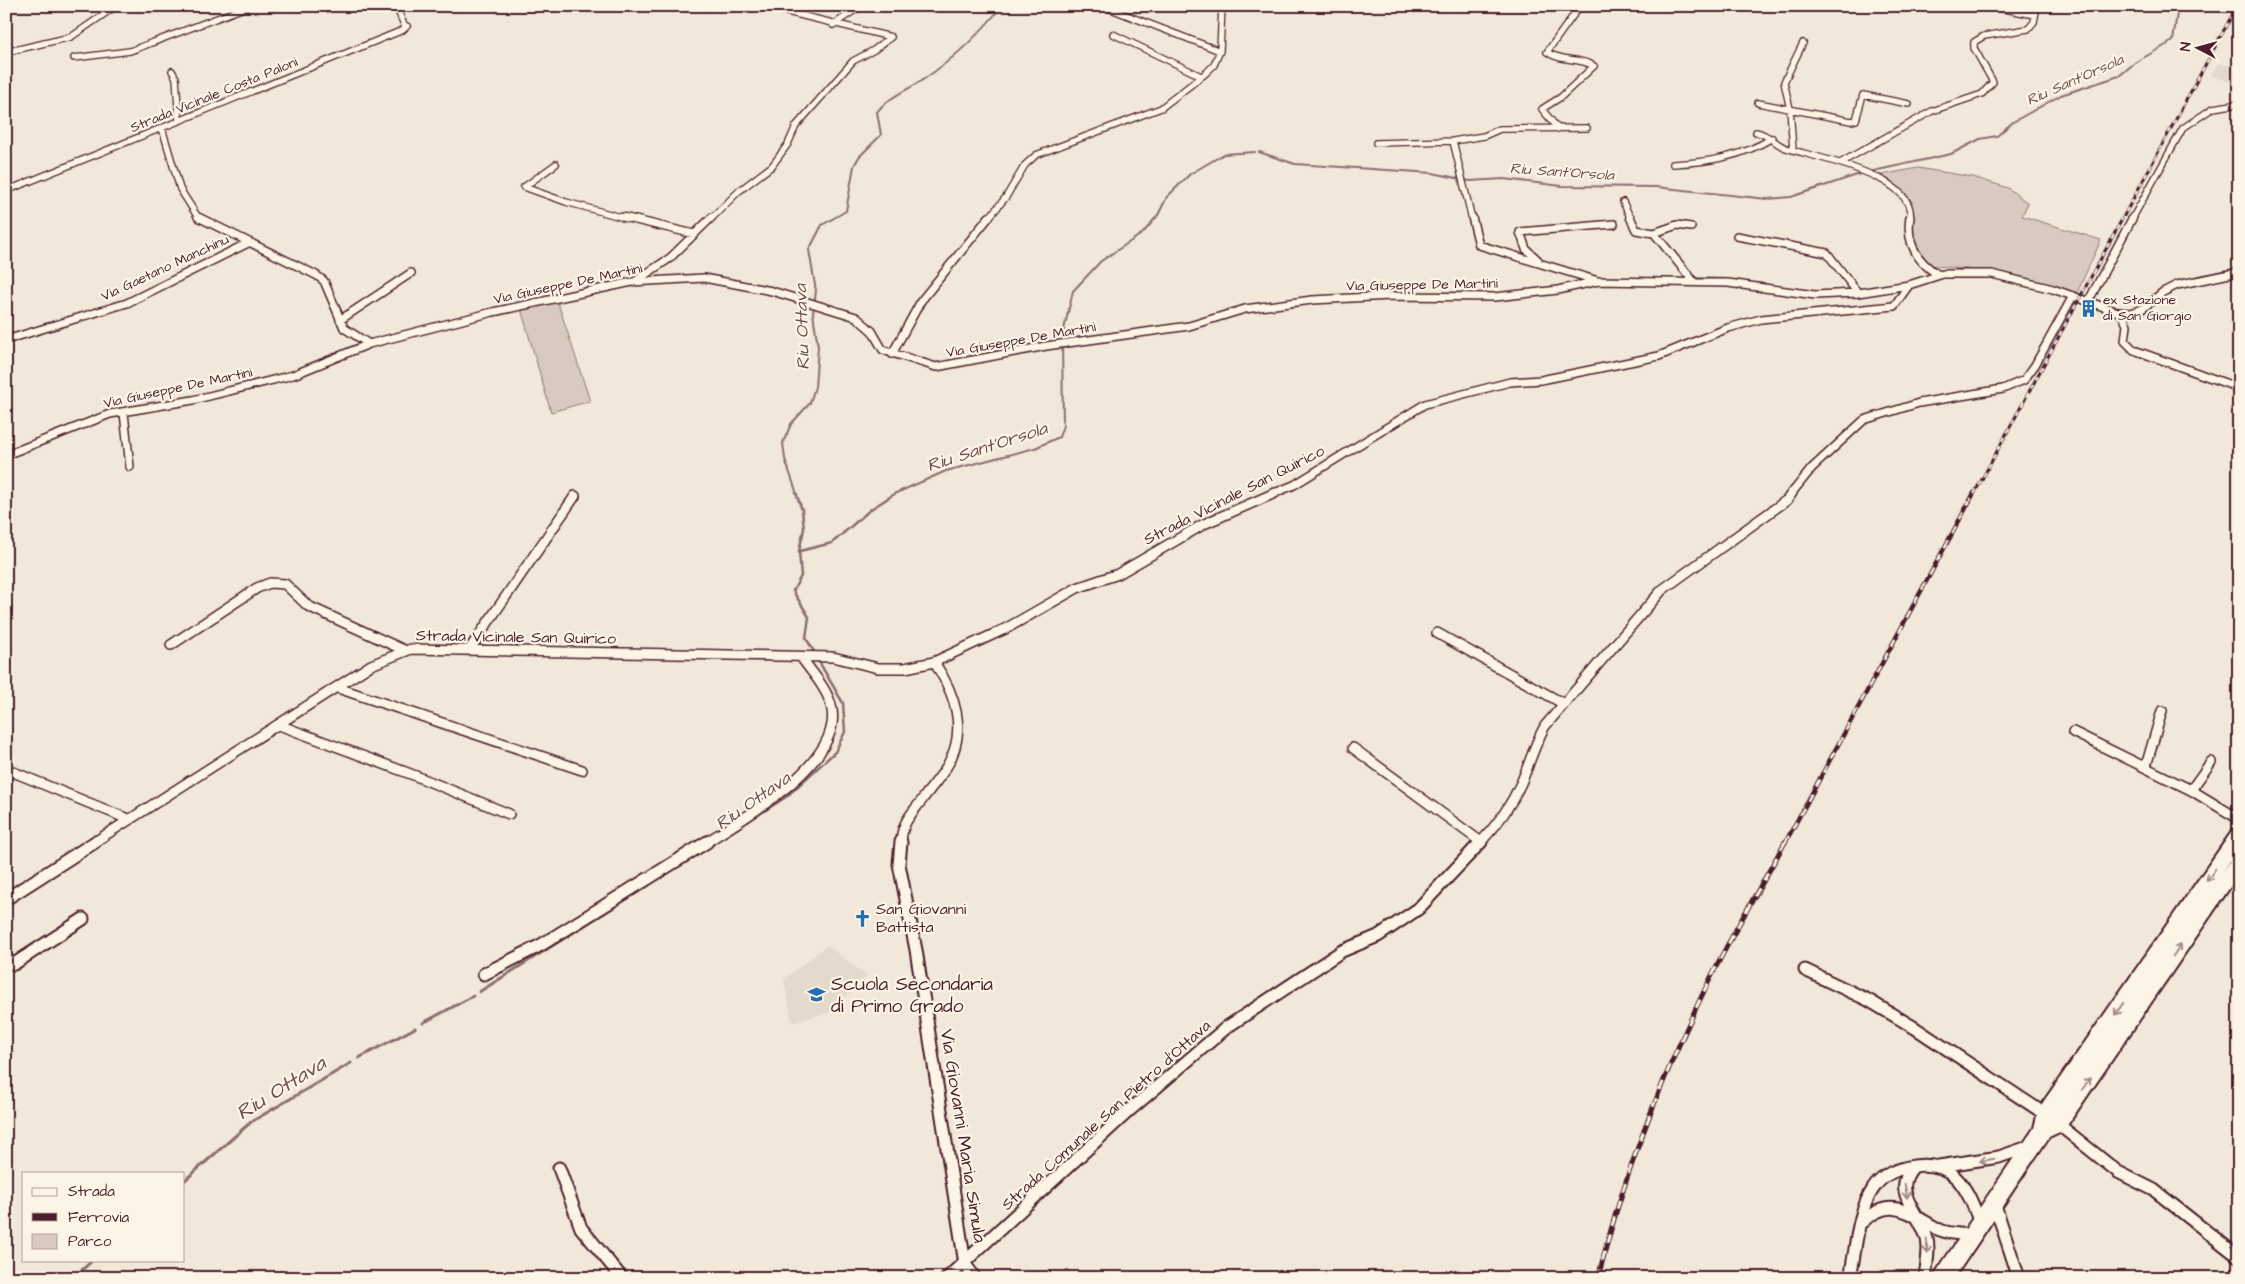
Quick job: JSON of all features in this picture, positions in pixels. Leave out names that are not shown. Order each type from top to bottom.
[{"type":"main road","points":[[2045,1129],[2239,835]]},
{"type":"main road","points":[[1942,1278],[2045,1129],[2239,861]]},
{"type":"street","points":[[6,52],[71,37],[90,22],[116,6]]},
{"type":"street","points":[[74,58],[130,51],[249,6]]},
{"type":"street","name":"Strada Vicinale Costa Paloni","points":[[6,191],[403,30],[407,26],[404,25],[396,6]]},
{"type":"street","points":[[632,282],[659,267],[739,190],[772,166],[788,144],[796,126],[853,61],[874,50],[891,37],[833,25],[779,9],[781,6]]},
{"type":"street","points":[[833,25],[861,6]]},
{"type":"street","points":[[1103,6],[1220,50]]},
{"type":"street","points":[[892,354],[921,301],[1002,202],[1020,172],[1036,155],[1160,108],[1214,65],[1220,50],[1222,6]]},
{"type":"street","points":[[1558,129],[1542,109],[1561,97],[1594,66],[1588,62],[1552,56],[1546,52],[1580,6]]},
{"type":"street","points":[[1989,6],[2035,15]]},
{"type":"street","points":[[1842,162],[1932,111],[1982,94],[1993,82],[1974,48],[1974,42],[1984,36],[2028,29],[2034,22],[2037,6]]},
{"type":"street","points":[[1113,34],[1201,76]]},
{"type":"street","points":[[1793,150],[1790,109],[1784,82],[1803,43]]},
{"type":"street","points":[[172,71],[176,78],[179,121]]},
{"type":"street","points":[[1758,103],[1851,121],[1856,120],[1864,95],[1909,104]]},
{"type":"street","points":[[2088,302],[2183,128],[2212,108],[2239,104]]},
{"type":"street","points":[[162,128],[180,190],[187,200],[187,206],[200,220],[316,275],[324,281],[340,320],[350,334],[369,344]]},
{"type":"street","points":[[1376,143],[1453,141],[1484,136],[1500,129],[1587,128]]},
{"type":"street","points":[[1756,132],[1772,138],[1783,147],[1853,166],[1893,187],[1905,198],[1911,212],[1909,225],[1914,252],[1925,267],[1938,276]]},
{"type":"street","points":[[1673,164],[1709,161],[1762,145],[1772,138]]},
{"type":"street","points":[[1453,141],[1479,245],[1598,281]]},
{"type":"street","points":[[556,164],[524,187],[551,199],[694,234]]},
{"type":"street","points":[[1623,202],[1636,230],[1654,233],[1677,225],[1691,227]]},
{"type":"street","points":[[1543,263],[1526,249],[1520,232],[1614,224]]},
{"type":"street","points":[[1654,233],[1694,282]]},
{"type":"street","points":[[1737,236],[1827,253],[1858,293]]},
{"type":"street","name":"Via Gaetano Manchinu","points":[[6,340],[127,303],[248,243]]},
{"type":"street","points":[[2239,272],[2177,285],[2163,292],[2142,308],[2131,312],[2120,312],[2127,325],[2125,342],[2134,350],[2239,388]]},
{"type":"street","points":[[340,320],[411,274]]},
{"type":"street","name":"Via Giuseppe De Martini","points":[[6,455],[110,414],[193,400],[293,376],[369,344],[493,312],[632,282],[704,278],[741,284],[803,300],[856,317],[865,322],[878,338],[883,350],[936,367],[1046,346],[1189,326],[1216,316],[1245,309],[1312,300],[1391,296],[1495,297],[1558,290],[1598,281],[1728,283],[1815,295],[1858,293],[1909,285],[1938,276],[1992,274],[2073,296],[2120,312]]},
{"type":"street","name":"Strada Vicinale San Quirico","points":[[6,899],[128,819],[338,688],[371,664],[411,649],[833,657],[878,668],[905,668],[934,662],[1007,628],[1077,588],[1118,574],[1204,524],[1294,485],[1426,404],[1510,382],[1541,380],[1659,356],[1728,328],[1761,319],[1894,306],[1909,285]]},
{"type":"street","name":"Strada Comunale San Pietro d'Ottava","points":[[947,1278],[965,1264],[1130,1109],[1213,1038],[1342,951],[1378,936],[1418,909],[1493,829],[1522,784],[1534,745],[1545,726],[1662,590],[1788,500],[1812,468],[1864,420],[1919,403],[2003,389],[2024,380],[2073,296]]},
{"type":"street","points":[[124,413],[130,467]]},
{"type":"street","points":[[470,650],[575,496]]},
{"type":"street","points":[[172,644],[258,588],[270,583],[285,584],[308,606],[390,642],[406,651]]},
{"type":"street","points":[[1436,633],[1564,704]]},
{"type":"street","points":[[484,974],[541,945],[713,838],[792,784],[823,749],[831,729],[832,710],[823,688],[806,657]]},
{"type":"street","name":"Via Giovanni Maria Simula","points":[[934,662],[948,683],[957,712],[959,734],[948,765],[902,826],[899,864],[916,950],[965,1264],[975,1278]]},
{"type":"street","points":[[338,688],[582,770]]},
{"type":"street","points":[[2146,766],[2162,711]]},
{"type":"street","points":[[279,725],[416,776],[509,814]]},
{"type":"street","points":[[2073,732],[2146,766],[2239,819]]},
{"type":"street","points":[[1353,748],[1481,842]]},
{"type":"street","points":[[2191,790],[2211,762]]},
{"type":"street","points":[[6,769],[128,819]]},
{"type":"street","points":[[6,960],[14,964],[83,919]]},
{"type":"street","points":[[1805,970],[1868,1000],[1915,1028],[2045,1129],[2118,1172],[2154,1190],[2239,1257]]},
{"type":"street","points":[[1850,1278],[1861,1223],[1872,1190],[1885,1176],[1899,1168],[1925,1164],[1937,1166],[1999,1158],[2045,1129]]},
{"type":"street","points":[[1914,1166],[1906,1175],[1904,1188],[1908,1202],[1918,1216],[1928,1243],[1926,1278]]},
{"type":"street","points":[[1861,1223],[1874,1211],[1887,1207],[1918,1216],[1942,1231],[1975,1229],[1970,1196],[1962,1184],[1950,1173],[1937,1166]]},
{"type":"street","points":[[558,1168],[581,1228],[622,1278]]},
{"type":"street","points":[[1994,1202],[2019,1278]]},
{"type":"shaded area","points":[[2218,63],[2239,68],[2239,84],[2211,76]]},
{"type":"shaded area","name":"Scuola Secondaria di Primo Grado","points":[[827,945],[867,976],[831,1012],[792,1023],[784,979]]},
{"type":"green space","points":[[1918,168],[1973,177],[2008,188],[2028,203],[2022,216],[2101,240],[2077,293],[2004,273],[1927,265],[1915,244],[1911,218],[1912,201],[1876,176]]},
{"type":"green space","points":[[557,300],[590,401],[551,412],[521,309]]},
{"type":"waterway","name":"Riu Ottava","points":[[797,494],[785,459],[783,443],[791,424],[810,403],[815,387],[818,347],[813,313],[816,291],[809,250],[822,225],[846,211],[854,166],[859,157],[881,135],[877,112],[892,98],[924,79],[956,54],[984,27],[1002,6]]},
{"type":"waterway","name":"Riu Sant'Orsola","points":[[1869,172],[1951,154],[1980,139],[1997,136],[2013,122],[2061,95],[2119,76],[2136,62],[2173,41],[2178,6]]},
{"type":"waterway","name":"Riu Sant'Orsola","points":[[895,493],[946,471],[1035,448],[1059,437],[1063,426],[1062,338],[1073,291],[1101,261],[1143,233],[1158,215],[1167,197],[1190,174],[1224,154],[1255,152]]},
{"type":"waterway","name":"Riu Sant'Orsola","points":[[1259,152],[1295,164],[1433,173],[1470,181],[1504,179],[1562,186],[1656,187],[1767,199],[1791,197],[1863,173]]},
{"type":"waterway","name":"Riu Ottava","points":[[796,493],[802,510],[804,529],[799,551],[801,576],[793,591],[809,617],[806,638],[816,655]]},
{"type":"waterway","name":"Riu Sant'Orsola","points":[[800,551],[832,543],[871,509],[895,493]]},
{"type":"waterway","name":"Riu Ottava","points":[[714,843],[786,797],[835,752],[845,732],[843,703],[818,660]]},
{"type":"waterway","name":"Riu Ottava","points":[[711,845],[716,842]]},
{"type":"waterway","name":"Riu Ottava","points":[[479,992],[649,885]]},
{"type":"waterway","name":"Riu Ottava","points":[[423,1023],[473,996]]},
{"type":"waterway","name":"Riu Ottava","points":[[359,1058],[415,1028]]},
{"type":"waterway","name":"Riu Ottava","points":[[185,1180],[251,1122],[351,1063]]},
{"type":"waterway","name":"Riu Ottava","points":[[73,1278],[91,1262]]},
{"type":"railway","points":[[1974,494],[2237,6]]},
{"type":"railway","points":[[1785,843],[1974,493]]},
{"type":"railway","points":[[1598,1278],[1608,1238],[1633,1160],[1679,1045],[1731,938],[1785,842]]},
{"type":"place","name":"ex Stazione di San Giorgio","points":[[2089,308]]},
{"type":"place","name":"San Giovanni Battista","points":[[862,918]]},
{"type":"place","name":"Scuola Secondaria di Primo Grado","points":[[817,995]]}]
